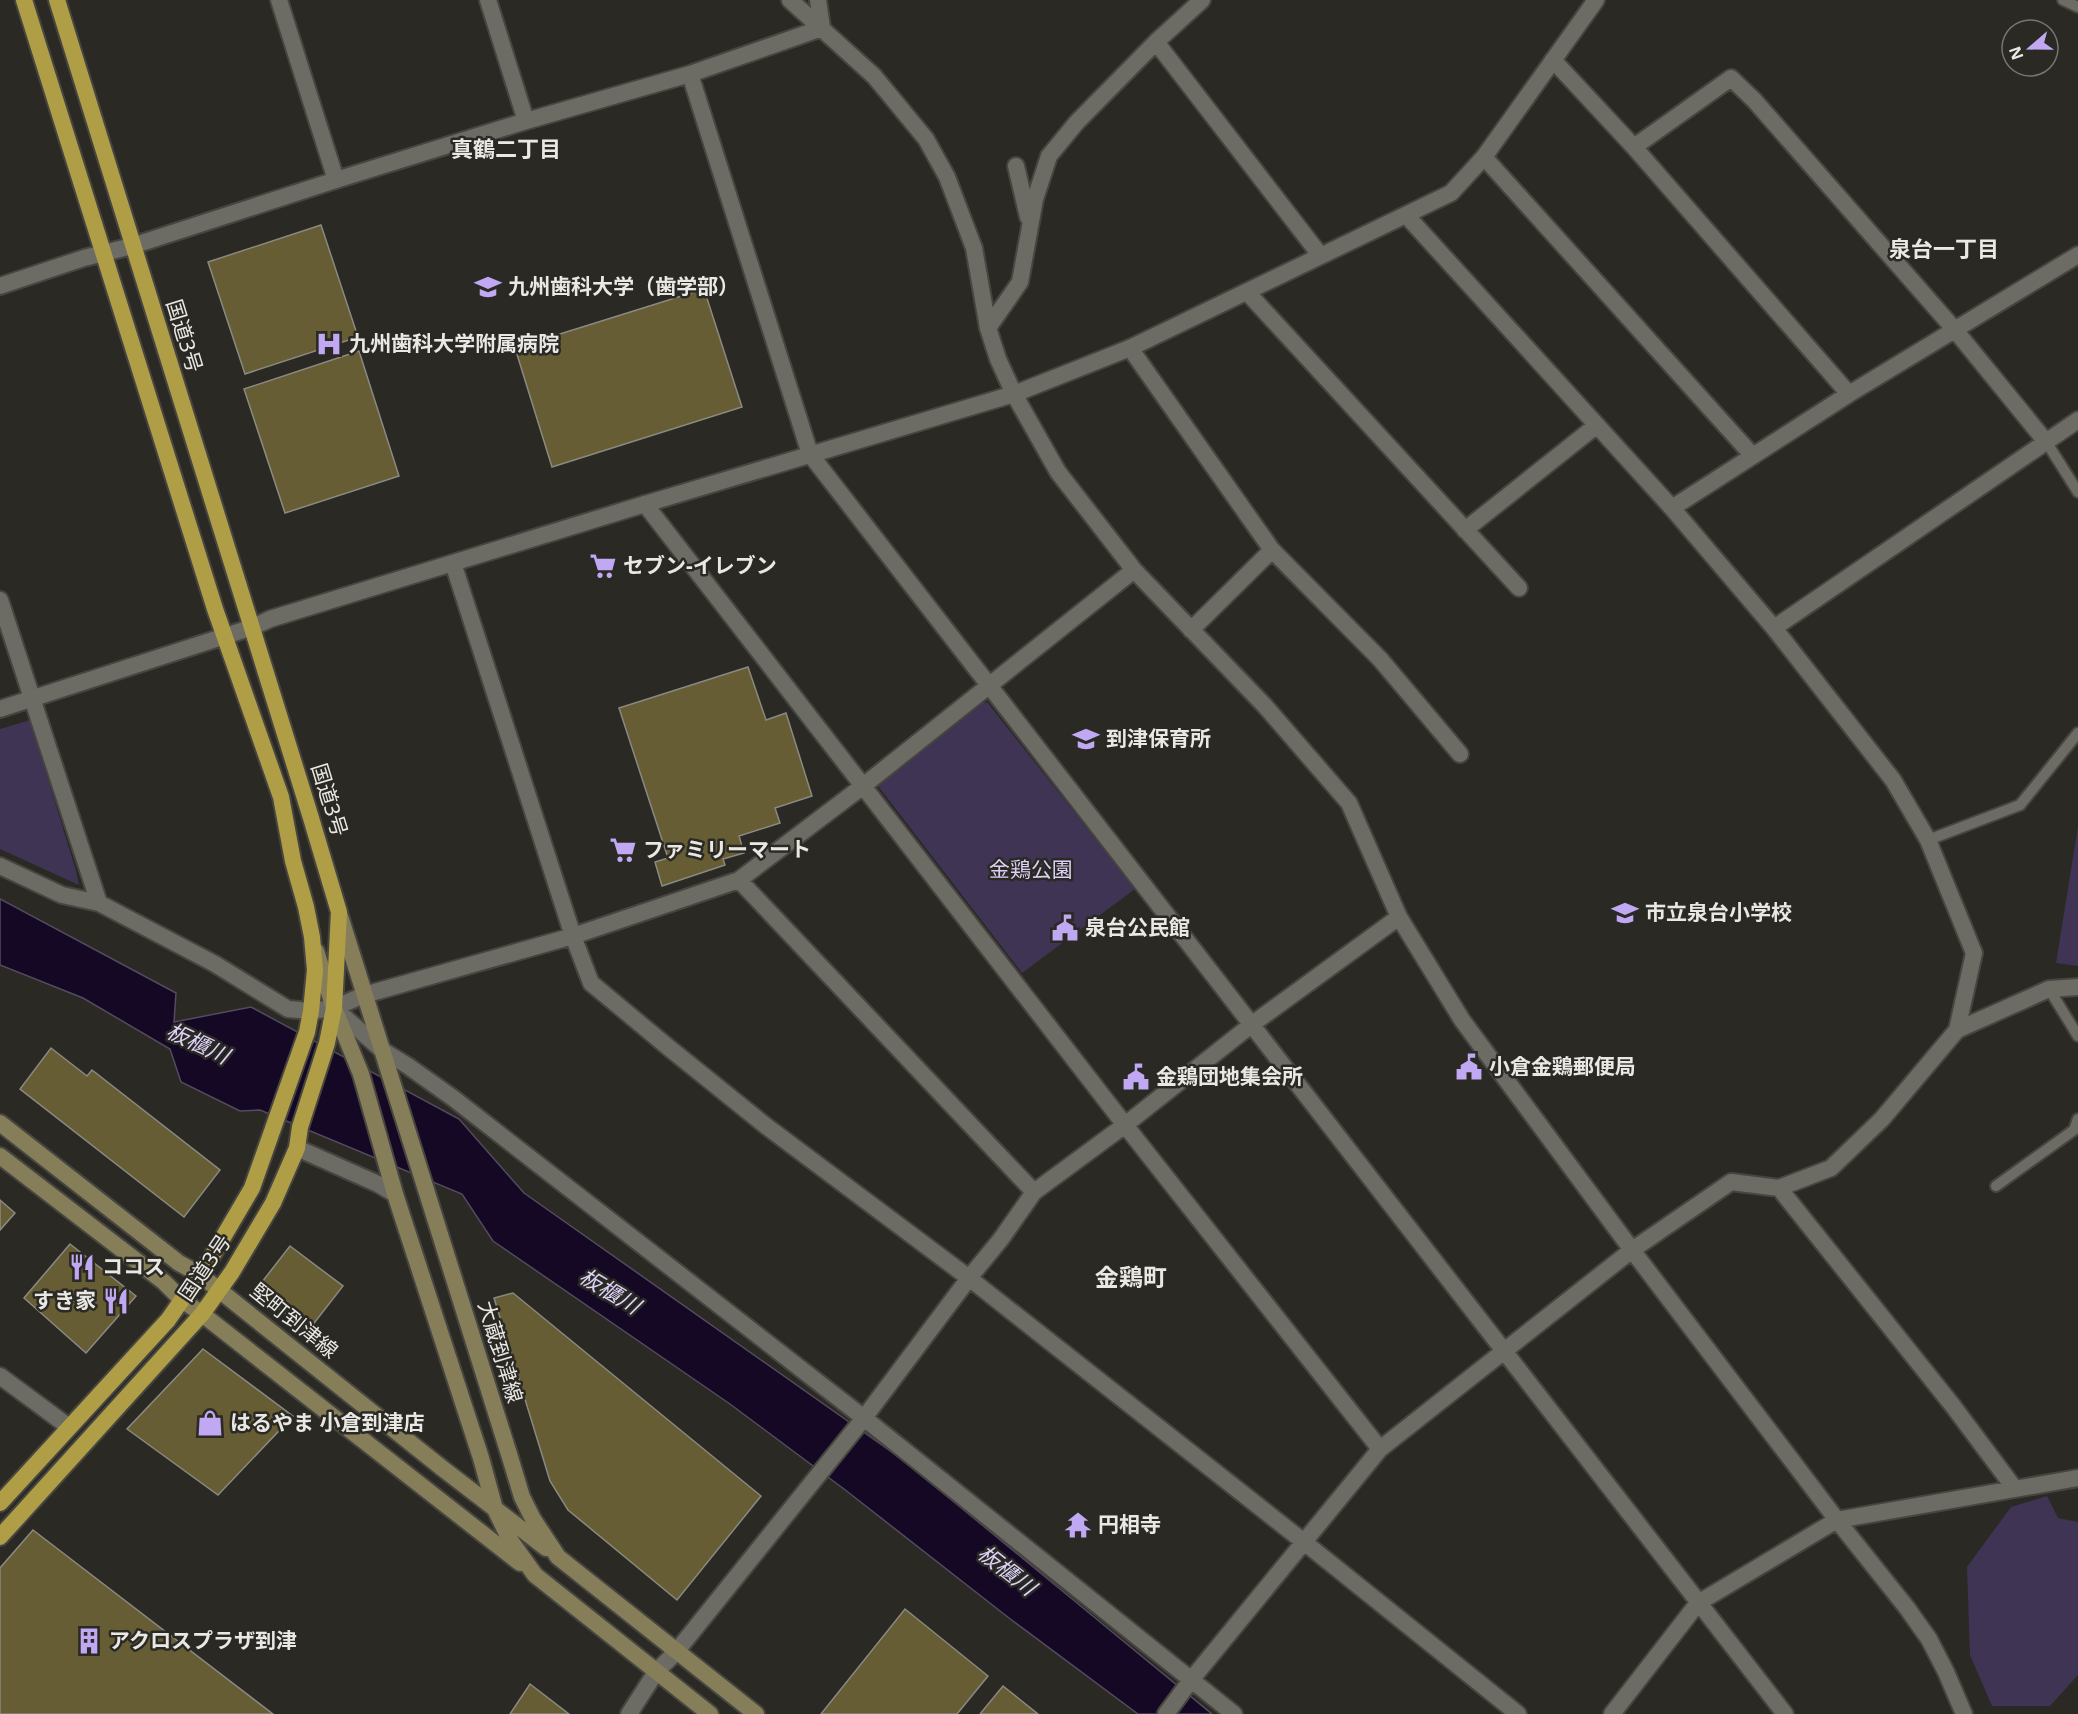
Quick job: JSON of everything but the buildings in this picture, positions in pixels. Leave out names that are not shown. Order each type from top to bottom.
[{"type":"highway","name":"国道3号","points":[[0,1503],[168,1320],[211,1258],[252,1188],[278,1117],[307,1032],[315,970],[312,937],[293,861],[281,797],[224,636],[24,0]]},
{"type":"highway","name":"国道3号","points":[[0,1537],[202,1314],[273,1203],[297,1148],[300,1127],[327,1043],[334,1008],[339,912],[253,627],[132,246],[57,0]]},
{"type":"main road","name":"大蔵到津線","points":[[339,912],[522,1497],[532,1519],[558,1557],[756,1714]]},
{"type":"main road","points":[[312,937],[334,1008],[361,1074],[393,1186],[481,1458],[495,1509],[510,1540],[535,1575]]},
{"type":"main road","name":"堅町到津線","points":[[0,1123],[179,1263],[199,1274],[558,1557]]},
{"type":"main road","points":[[0,1156],[164,1282],[182,1300],[710,1714]]},
{"type":"street","points":[[279,0],[336,180]]},
{"type":"street","points":[[488,0],[526,121]]},
{"type":"street","points":[[790,0],[874,76],[926,138],[947,177],[974,248],[988,328],[998,359],[1014,394],[1058,472],[1134,570],[1266,706],[1349,802],[1399,917],[1462,1020],[1632,1250],[1837,1520],[1907,1608],[1929,1639],[1965,1714]]},
{"type":"street","points":[[818,0],[822,28]]},
{"type":"street","points":[[988,328],[1020,282],[1029,224],[1049,156],[1077,122],[1156,42],[1202,0]]},
{"type":"street","points":[[0,709],[253,627],[270,619],[1014,394],[1130,348],[1451,193],[1484,157],[1596,0]]},
{"type":"street","points":[[0,286],[526,121],[690,74],[822,28]]},
{"type":"street","points":[[1156,42],[1320,255]]},
{"type":"street","points":[[1553,60],[1634,147],[1849,394]]},
{"type":"street","points":[[690,74],[810,454],[1785,1714]]},
{"type":"street","points":[[1634,147],[1731,78],[1754,100],[1954,330],[2047,443]]},
{"type":"street","points":[[1484,157],[1753,456]]},
{"type":"street","points":[[1016,165],[1029,224]]},
{"type":"street","points":[[1406,216],[1672,508],[1774,628],[1893,780],[1928,840],[1974,953],[1958,1030]]},
{"type":"street","points":[[1672,508],[1849,394],[2078,255]]},
{"type":"street","points":[[1247,292],[1519,588]]},
{"type":"street","points":[[1130,348],[1272,550],[1380,658],[1460,754]]},
{"type":"street","points":[[1774,628],[2078,420]]},
{"type":"street","points":[[1465,530],[1598,425]]},
{"type":"street","points":[[645,504],[1125,1125],[1380,1449]]},
{"type":"street","points":[[1191,630],[1272,550]]},
{"type":"street","points":[[453,563],[573,936],[591,982],[766,1126],[969,1278],[1518,1714]]},
{"type":"street","points":[[0,866],[62,894],[99,903],[215,964],[288,1009],[311,1011],[334,1008],[364,995],[573,936],[739,880],[863,786],[1134,570]]},
{"type":"street","points":[[0,600],[99,903]]},
{"type":"street","points":[[739,880],[1034,1192]]},
{"type":"street","points":[[629,1714],[656,1672],[676,1652],[864,1418],[1034,1192],[1125,1125],[1251,1025],[1399,917]]},
{"type":"street","points":[[1166,1714],[1191,1680],[1380,1449],[1632,1250],[1731,1182],[1779,1188],[1831,1168],[1882,1119],[1958,1030],[2049,989],[2078,987]]},
{"type":"street","points":[[334,1008],[382,1050],[453,1098],[864,1418],[1234,1714]]},
{"type":"street","points":[[297,1148],[378,1184],[393,1186]]},
{"type":"street","points":[[1779,1188],[1953,1406],[2015,1489]]},
{"type":"street","points":[[0,1376],[69,1427]]},
{"type":"street","points":[[1612,1714],[1698,1602],[1837,1520],[2078,1478]]},
{"type":"lane","points":[[2063,0],[2078,7]]},
{"type":"lane","points":[[2047,443],[2078,492]]},
{"type":"lane","points":[[1928,840],[2020,805],[2078,733]]},
{"type":"lane","points":[[2049,989],[2078,1036]]},
{"type":"lane","points":[[1996,1186],[2074,1130],[2078,1119]]},
{"type":"green space","name":"金鶏公園","points":[[987,702],[1135,889],[1022,973],[878,786],[979,704]]},
{"type":"green space","points":[[30,720],[79,885],[0,849],[0,729]]},
{"type":"green space","points":[[2078,826],[2078,966],[2056,963]]},
{"type":"green space","points":[[2047,1496],[2058,1518],[2078,1522],[2078,1675],[2050,1706],[1992,1706],[1970,1655],[1967,1567],[2011,1507]]},
{"type":"water","name":"板櫃川","points":[[0,899],[176,993],[174,1022],[251,1007],[459,1119],[524,1193],[903,1460],[1212,1714],[1138,1714],[730,1404],[493,1241],[462,1194],[260,1110],[240,1111],[181,1082],[170,1049],[83,998],[0,965]]},
{"type":"place","name":"九州歯科大学（歯学部）","points":[[488,287]]},
{"type":"place","name":"九州歯科大学附属病院","points":[[329,344]]},
{"type":"place","name":"セブン-イレブン","points":[[603,566]]},
{"type":"place","name":"到津保育所","points":[[1086,739]]},
{"type":"place","name":"ファミリーマート","points":[[623,850]]},
{"type":"place","name":"市立泉台小学校","points":[[1625,913]]},
{"type":"place","name":"泉台公民館","points":[[1065,928]]},
{"type":"place","name":"小倉金鶏郵便局","points":[[1469,1067]]},
{"type":"place","name":"金鶏団地集会所","points":[[1136,1077]]},
{"type":"place","name":"ココス","points":[[82,1267]]},
{"type":"place","name":"すき家","points":[[116,1301]]},
{"type":"place","name":"はるやま 小倉到津店","points":[[210,1423]]},
{"type":"place","name":"円相寺","points":[[1078,1525]]},
{"type":"place","name":"アクロスプラザ到津","points":[[89,1641]]},
{"type":"district","name":"真鶴二丁目","points":[[506,149]]},
{"type":"district","name":"泉台一丁目","points":[[1944,249]]},
{"type":"district","name":"金鶏町","points":[[1131,1278]]}]
